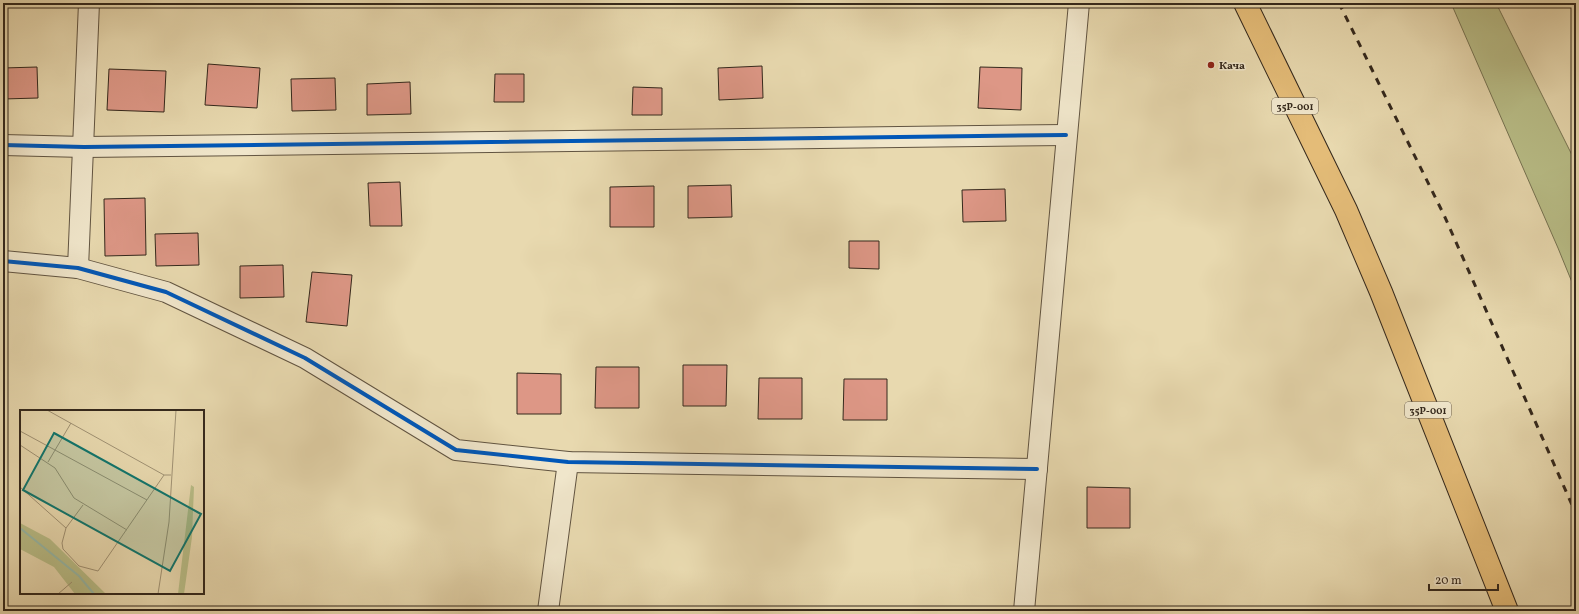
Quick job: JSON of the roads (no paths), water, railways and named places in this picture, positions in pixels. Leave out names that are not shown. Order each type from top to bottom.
[{"type":"main road","name":"35Р-001","points":[[1245,3],[1346,210],[1384,299],[1507,611]]},
{"type":"street","points":[[78,268],[89,3]]},
{"type":"street","points":[[1024,611],[1079,3]]},
{"type":"street","points":[[3,145],[100,146],[1066,135]]},
{"type":"street","points":[[3,260],[78,268],[166,292],[304,358],[456,450],[568,462],[1037,469]]},
{"type":"street","points":[[548,611],[568,462]]},
{"type":"railway","points":[[1339,3],[1444,215],[1576,514]]},
{"type":"place","name":"Кача","points":[[1211,65]]}]
